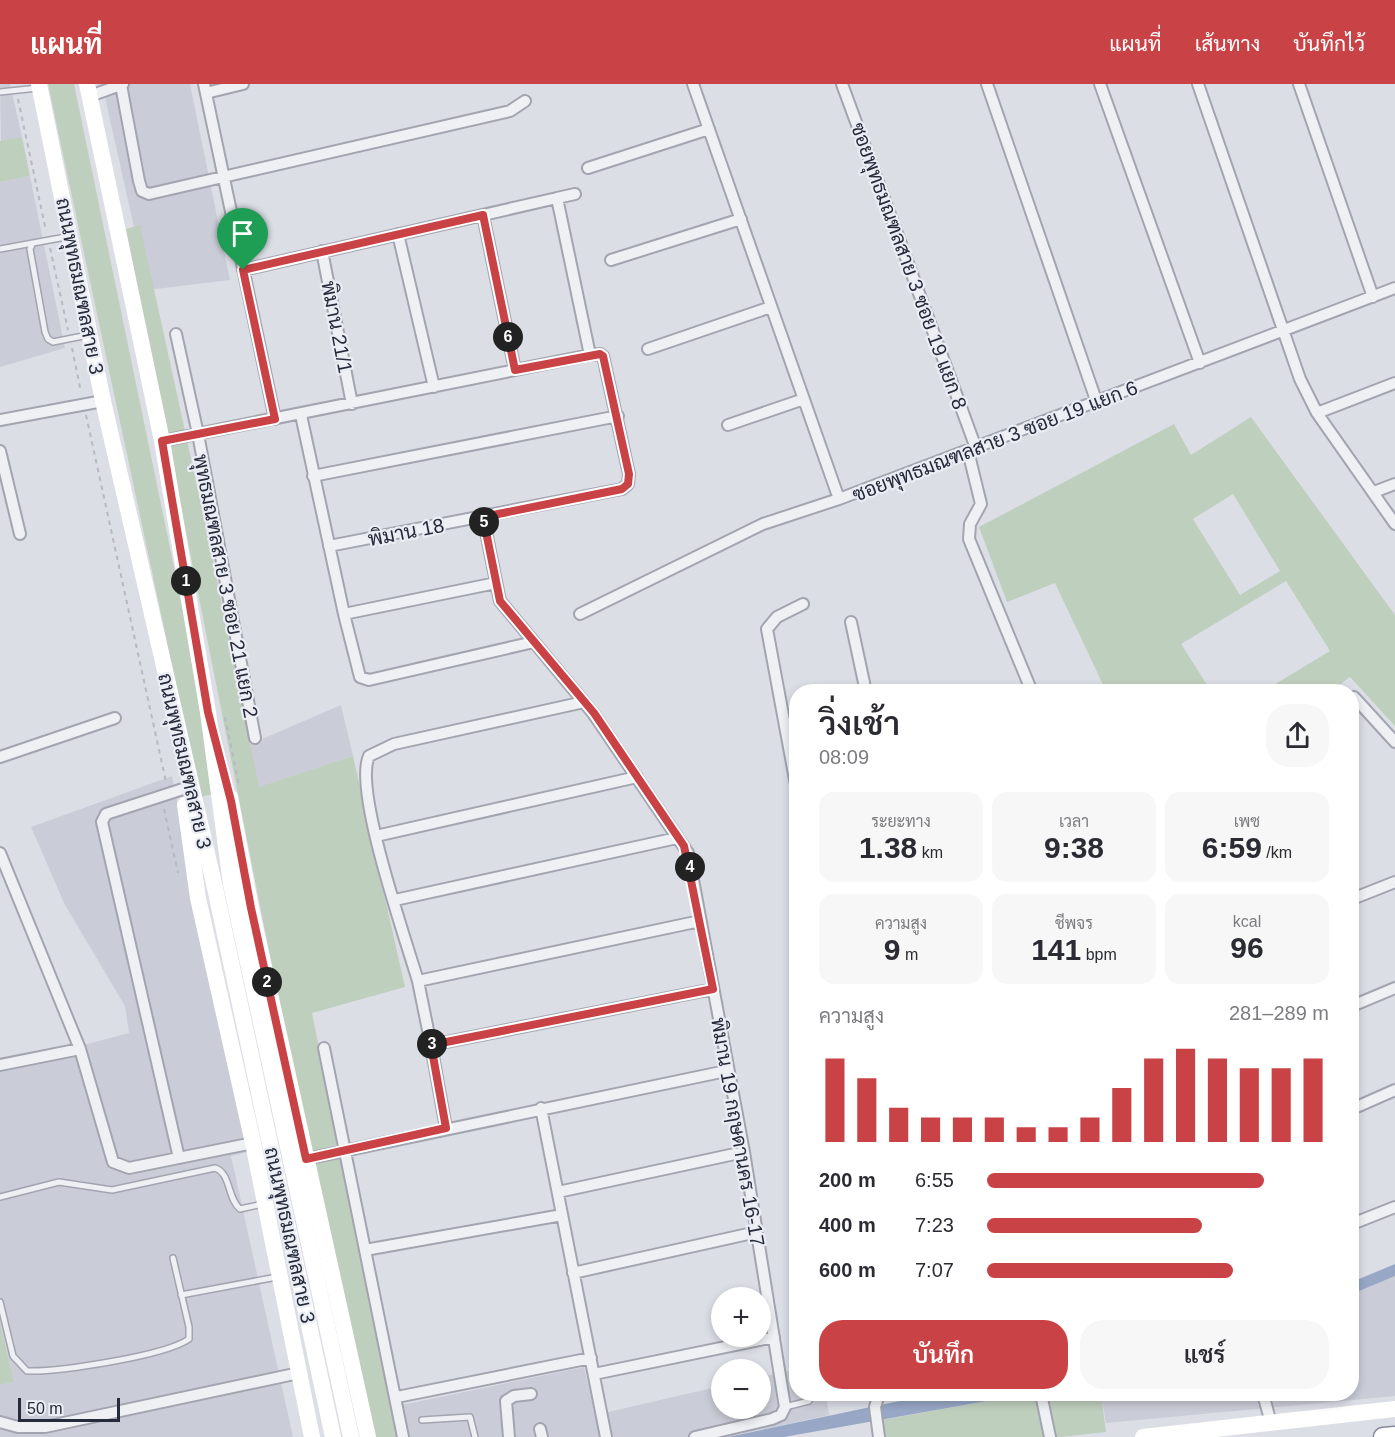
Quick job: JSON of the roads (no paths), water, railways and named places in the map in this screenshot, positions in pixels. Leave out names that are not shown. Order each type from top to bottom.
[{"type":"highway","points":[[1383,1437],[1395,1436]]},
{"type":"main road","name":"ถนนพุทธมณฑลสาย 3","points":[[39,86],[103,401],[174,718],[223,886],[351,1437]]},
{"type":"main road","name":"ถนนพุทธมณฑลสาย 3","points":[[88,90],[216,711],[223,886],[333,1437]]},
{"type":"main road","points":[[216,711],[251,908],[368,1437]]},
{"type":"main road","points":[[174,718],[176,792],[253,1143],[312,1437]]},
{"type":"main road","points":[[1143,1437],[1395,1409]]},
{"type":"main road","points":[[306,1410],[315,1426],[328,1434],[350,1430],[362,1411]]},
{"type":"street","points":[[88,90],[122,84],[142,191],[149,195],[510,111],[525,101]]},
{"type":"street","points":[[243,84],[205,88],[275,419]]},
{"type":"street","name":"ซอยพุทธมณฑลสาย 3 ซอย 19 แยก 6","points":[[693,84],[839,499],[1395,288]]},
{"type":"street","name":"ซอยพุทธมณฑลสาย 3 ซอย 19 แยก 8","points":[[842,84],[972,450],[981,504],[970,524],[969,539],[1029,684]]},
{"type":"street","points":[[987,84],[1097,403]]},
{"type":"street","points":[[1100,84],[1200,363]]},
{"type":"street","points":[[1198,84],[1286,331],[1300,379],[1317,412],[1395,524]]},
{"type":"street","points":[[1299,84],[1373,297]]},
{"type":"street","points":[[588,168],[709,129]]},
{"type":"street","points":[[243,270],[575,194]]},
{"type":"street","points":[[557,198],[590,356]]},
{"type":"street","points":[[483,215],[515,370]]},
{"type":"street","points":[[611,261],[741,219]]},
{"type":"street","points":[[398,234],[434,387]]},
{"type":"street","name":"พิมาน 21/1","points":[[322,251],[352,404]]},
{"type":"street","points":[[648,349],[771,307]]},
{"type":"street","name":"พุทธมณฑลสาย 3 ซอย 21 แยก 2","points":[[176,334],[198,434],[255,738]]},
{"type":"street","points":[[162,441],[600,354],[605,361],[618,416],[313,476]]},
{"type":"street","points":[[1317,412],[1395,383]]},
{"type":"street","points":[[728,425],[804,399]]},
{"type":"street","points":[[0,420],[103,401]]},
{"type":"street","points":[[300,415],[328,546],[360,677],[369,680],[534,642]]},
{"type":"street","name":"พิมาน 18","points":[[328,546],[622,489],[628,484],[629,474],[618,416]]},
{"type":"street","points":[[0,451],[20,534]]},
{"type":"street","points":[[1374,492],[1395,484]]},
{"type":"street","points":[[580,614],[763,524],[839,499]]},
{"type":"street","name":"พิมาน 19 กฤษดานคร 16-17","points":[[483,517],[500,601],[584,702],[688,853],[726,1071],[744,1152],[774,1337],[783,1411]]},
{"type":"street","points":[[344,614],[496,583]]},
{"type":"street","points":[[789,747],[767,629],[777,617],[803,604]]},
{"type":"street","points":[[851,622],[864,684]]},
{"type":"street","points":[[446,1128],[418,981],[376,836],[364,775],[369,756],[394,744],[584,702]]},
{"type":"street","points":[[1359,702],[1395,742]]},
{"type":"street","points":[[0,757],[115,718]]},
{"type":"street","points":[[376,836],[637,777]]},
{"type":"street","points":[[176,792],[106,814],[102,822],[179,1158]]},
{"type":"street","points":[[395,900],[677,838]]},
{"type":"street","points":[[0,853],[80,1049],[113,1162],[129,1168],[253,1143]]},
{"type":"street","points":[[1359,896],[1395,882]]},
{"type":"street","points":[[418,981],[700,921]]},
{"type":"street","points":[[1359,1003],[1395,988]]},
{"type":"street","points":[[431,1045],[713,989]]},
{"type":"street","points":[[324,1048],[404,1437]]},
{"type":"street","points":[[0,1065],[80,1049]]},
{"type":"street","points":[[306,1159],[726,1071]]},
{"type":"street","points":[[1359,1106],[1395,1090]]},
{"type":"street","points":[[541,1108],[606,1437]]},
{"type":"street","points":[[558,1192],[744,1152]]},
{"type":"street","points":[[1359,1221],[1395,1207]]},
{"type":"street","points":[[365,1250],[562,1215]]},
{"type":"street","points":[[573,1272],[757,1232]]},
{"type":"street","points":[[594,1374],[774,1337]]},
{"type":"street","points":[[397,1397],[591,1358]]},
{"type":"street","points":[[0,1422],[45,1432],[299,1373]]},
{"type":"street","points":[[509,1437],[506,1401],[514,1396],[531,1394]]},
{"type":"street","points":[[877,1401],[875,1407],[879,1437]]},
{"type":"street","points":[[1042,1401],[1050,1437]]},
{"type":"street","points":[[1265,1401],[1271,1423]]},
{"type":"street","points":[[695,1437],[783,1411]]},
{"type":"lane","points":[[0,92],[39,86]]},
{"type":"lane","points":[[0,249],[69,236]]},
{"type":"lane","points":[[33,243],[30,249],[48,339],[53,342],[89,335]]},
{"type":"lane","points":[[0,1197],[60,1182],[112,1190],[215,1168],[220,1170],[226,1178],[231,1199],[240,1209],[264,1204]]},
{"type":"lane","points":[[0,1302],[13,1356],[19,1366],[27,1371],[47,1371],[164,1351],[189,1340],[173,1258]]},
{"type":"lane","points":[[181,1295],[279,1277]]},
{"type":"lane","points":[[783,1411],[809,1401]]},
{"type":"lane","points":[[422,1419],[470,1417],[476,1437]]},
{"type":"water","points":[[1395,1264],[1395,1276],[1359,1291],[1359,1279]]},
{"type":"water","points":[[900,1401],[987,1401],[784,1437],[728,1437]]}]
